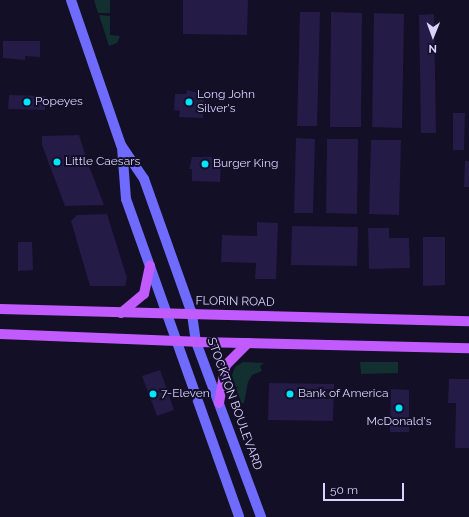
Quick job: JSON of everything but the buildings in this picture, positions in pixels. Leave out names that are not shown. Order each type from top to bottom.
[{"type":"main road","name":"STOCKTON BOULEVARD","points":[[71,0],[122,145],[144,179],[192,314],[196,342],[260,517]]},
{"type":"main road","name":"STOCKTON BOULEVARD","points":[[122,145],[126,199],[239,517]]},
{"type":"main road","points":[[120,313],[144,294],[150,266]]},
{"type":"main road","name":"FLORIN ROAD","points":[[0,309],[168,315],[192,314],[469,321]]},
{"type":"main road","points":[[0,334],[177,342],[469,348]]},
{"type":"main road","points":[[219,403],[226,365],[248,343]]},
{"type":"green space","points":[[94,0],[110,0],[110,13],[98,13]]},
{"type":"green space","points":[[99,15],[110,16],[110,35],[120,36],[117,43],[109,46]]},
{"type":"green space","points":[[243,362],[264,363],[260,366],[262,371],[252,375],[248,382],[244,403],[241,403],[232,375],[235,367]]},
{"type":"green space","points":[[360,362],[398,362],[398,373],[361,374]]},
{"type":"place","name":"Popeyes","points":[[27,102]]},
{"type":"place","name":"Long John Silver's","points":[[189,102]]},
{"type":"place","name":"Little Caesars","points":[[57,162]]},
{"type":"place","name":"Burger King","points":[[205,164]]},
{"type":"place","name":"7-Eleven","points":[[153,394]]},
{"type":"place","name":"Bank of America","points":[[290,394]]},
{"type":"place","name":"McDonald's","points":[[399,408]]}]
